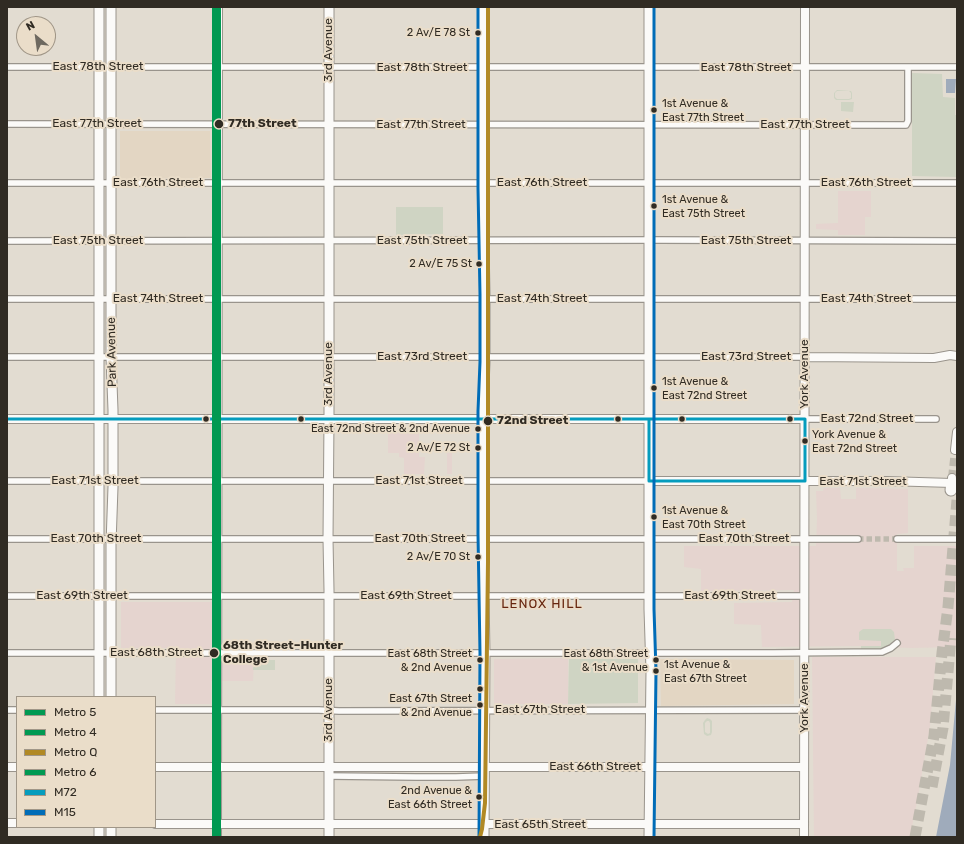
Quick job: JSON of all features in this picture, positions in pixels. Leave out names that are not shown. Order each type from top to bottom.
[{"type":"main road","name":"Park Avenue","points":[[99,7],[99,696]]},
{"type":"main road","name":"Park Avenue","points":[[111,7],[111,357],[113,419],[111,696]]},
{"type":"main road","points":[[218,7],[218,837]]},
{"type":"main road","name":"3rd Avenue","points":[[329,7],[329,837]]},
{"type":"main road","points":[[483,7],[483,182],[485,240],[485,357],[483,419],[485,653],[484,837]]},
{"type":"main road","points":[[649,7],[649,837]]},
{"type":"main road","name":"York Avenue","points":[[804,837],[805,7]]},
{"type":"main road","name":"East 73rd Street","points":[[805,357],[934,358],[950,355],[957,356]]},
{"type":"main road","name":"East 72nd Street","points":[[7,419],[805,419]]},
{"type":"main road","points":[[955,450],[957,432]]},
{"type":"main road","name":"East 71st Street","points":[[649,481],[886,481],[951,484]]},
{"type":"main road","name":"East 66th Street","points":[[156,767],[218,767],[329,772],[458,768],[485,772],[649,767],[804,767]]},
{"type":"main road","name":"East 65th Street","points":[[156,824],[804,824]]},
{"type":"street","name":"East 77th Street","points":[[7,124],[906,125],[908,121],[908,67]]},
{"type":"street","name":"East 78th Street","points":[[7,68],[957,68]]},
{"type":"street","name":"East 76th Street","points":[[7,183],[957,183]]},
{"type":"street","name":"East 75th Street","points":[[7,241],[957,241]]},
{"type":"street","name":"East 74th Street","points":[[7,299],[957,300]]},
{"type":"street","name":"East 73rd Street","points":[[7,357],[805,357]]},
{"type":"street","name":"East 72nd Street","points":[[805,419],[936,419]]},
{"type":"street","name":"East 71st Street","points":[[7,481],[649,481]]},
{"type":"street","name":"East 70th Street","points":[[7,539],[858,539]]},
{"type":"street","points":[[897,539],[957,539]]},
{"type":"street","name":"East 69th Street","points":[[7,596],[805,596]]},
{"type":"street","name":"East 68th Street","points":[[7,653],[805,653],[884,652],[891,648],[896,642]]},
{"type":"street","name":"East 67th Street","points":[[156,710],[804,710]]},
{"type":"street","points":[[458,768],[458,777]]},
{"type":"street","name":"East 66th Street","points":[[355,772],[371,777],[458,777],[485,772]]},
{"type":"shaded area","points":[[120,131],[210,131],[211,178],[120,179]]},
{"type":"shaded area","points":[[838,191],[871,191],[871,217],[865,217],[865,235],[838,235],[838,230],[816,229],[816,224],[838,223]]},
{"type":"shaded area","points":[[388,430],[419,430],[419,457],[425,457],[424,474],[404,474],[404,458],[399,457],[399,453],[388,453]]},
{"type":"shaded area","points":[[447,453],[452,453],[452,474],[447,474]]},
{"type":"shaded area","points":[[824,488],[840,488],[841,499],[856,499],[856,488],[908,489],[908,533],[897,534],[897,571],[904,571],[903,568],[914,568],[914,546],[957,546],[956,647],[762,647],[761,625],[734,624],[734,603],[792,602],[794,590],[701,591],[701,569],[684,567],[684,546],[816,546],[816,491],[823,491]]},
{"type":"shaded area","points":[[121,602],[213,602],[213,660],[254,660],[253,681],[211,681],[211,704],[175,704],[176,648],[121,648]]},
{"type":"shaded area","points":[[812,657],[936,657],[930,726],[910,837],[814,837]]},
{"type":"shaded area","points":[[568,658],[568,704],[494,704],[494,659]]},
{"type":"shaded area","points":[[660,659],[794,660],[794,704],[661,706]]},
{"type":"green space","points":[[912,73],[942,74],[943,97],[955,98],[955,115],[957,115],[957,177],[912,176]]},
{"type":"green space","points":[[837,90],[851,91],[852,99],[836,100],[834,98],[834,93]],"holes":[[[837,91],[849,91],[851,93],[851,98],[849,99],[837,99],[835,97],[835,93]]]},
{"type":"green space","points":[[841,102],[854,102],[853,112],[841,111]]},
{"type":"green space","points":[[396,207],[443,207],[443,234],[396,235]]},
{"type":"green space","points":[[863,629],[891,629],[894,632],[895,640],[884,649],[861,649],[861,646],[881,646],[881,641],[859,640],[859,632]]},
{"type":"green space","points":[[569,659],[638,659],[638,703],[568,704]]},
{"type":"green space","points":[[254,660],[275,660],[275,670],[253,670]]},
{"type":"green space","points":[[707,718],[712,721],[711,735],[707,736],[704,734],[703,723]],"holes":[[[709,721],[710,733],[708,734],[705,732],[705,723]]]},
{"type":"water","points":[[946,79],[956,79],[955,93],[946,93]]},
{"type":"water","points":[[957,689],[957,837],[936,837],[950,765]]},
{"type":"tunnel","points":[[952,478],[955,450]]},
{"type":"tunnel","points":[[915,837],[934,736],[948,607],[957,500]]},
{"type":"tunnel","points":[[858,539],[897,539]]},
{"type":"tunnel","points":[[932,787],[943,728],[951,638]]},
{"type":"metro line","name":"4","points":[[214,7],[214,837]]},
{"type":"metro line","name":"6","points":[[217,7],[217,837]]},
{"type":"metro line","name":"5","points":[[219,7],[219,837]]},
{"type":"metro line","name":"Q","points":[[480,837],[485,803],[488,562],[488,7]]},
{"type":"transit line","name":"M15","points":[[478,7],[478,188],[480,294],[478,411],[480,653],[479,837]]},
{"type":"transit line","name":"M15","points":[[654,7],[654,609],[656,671],[654,837]]},
{"type":"transit line","name":"M72","points":[[7,419],[805,419],[805,481]]},
{"type":"transit line","name":"M72","points":[[649,420],[649,481]]},
{"type":"transit line","name":"M72","points":[[649,481],[805,481]]},
{"type":"place","name":"2 Av/E 78 St","points":[[478,33]]},
{"type":"place","name":"1st Avenue & East 77th Street","points":[[654,110]]},
{"type":"place","name":"77th Street","points":[[219,124]]},
{"type":"place","name":"1st Avenue & East 75th Street","points":[[654,206]]},
{"type":"place","name":"2 Av/E 75 St","points":[[479,264]]},
{"type":"place","name":"1st Avenue & East 72nd Street","points":[[654,388]]},
{"type":"place","name":"72nd Street","points":[[488,421]]},
{"type":"place","name":"East 72nd Street & 2nd Avenue","points":[[478,429]]},
{"type":"place","name":"York Avenue & East 72nd Street","points":[[805,441]]},
{"type":"place","name":"2 Av/E 72 St","points":[[478,448]]},
{"type":"place","name":"1st Avenue & East 70th Street","points":[[654,517]]},
{"type":"place","name":"2 Av/E 70 St","points":[[478,557]]},
{"type":"place","name":"68th Street–Hunter College","points":[[214,653]]},
{"type":"place","name":"East 68th Street & 2nd Avenue","points":[[480,660]]},
{"type":"place","name":"East 68th Street & 1st Avenue","points":[[656,660]]},
{"type":"place","name":"1st Avenue & East 67th Street","points":[[656,671]]},
{"type":"place","name":"East 67th Street & 2nd Avenue","points":[[480,705]]},
{"type":"place","name":"2nd Avenue & East 66th Street","points":[[479,797]]},
{"type":"district","name":"LENOX HILL","points":[[542,604]]}]
